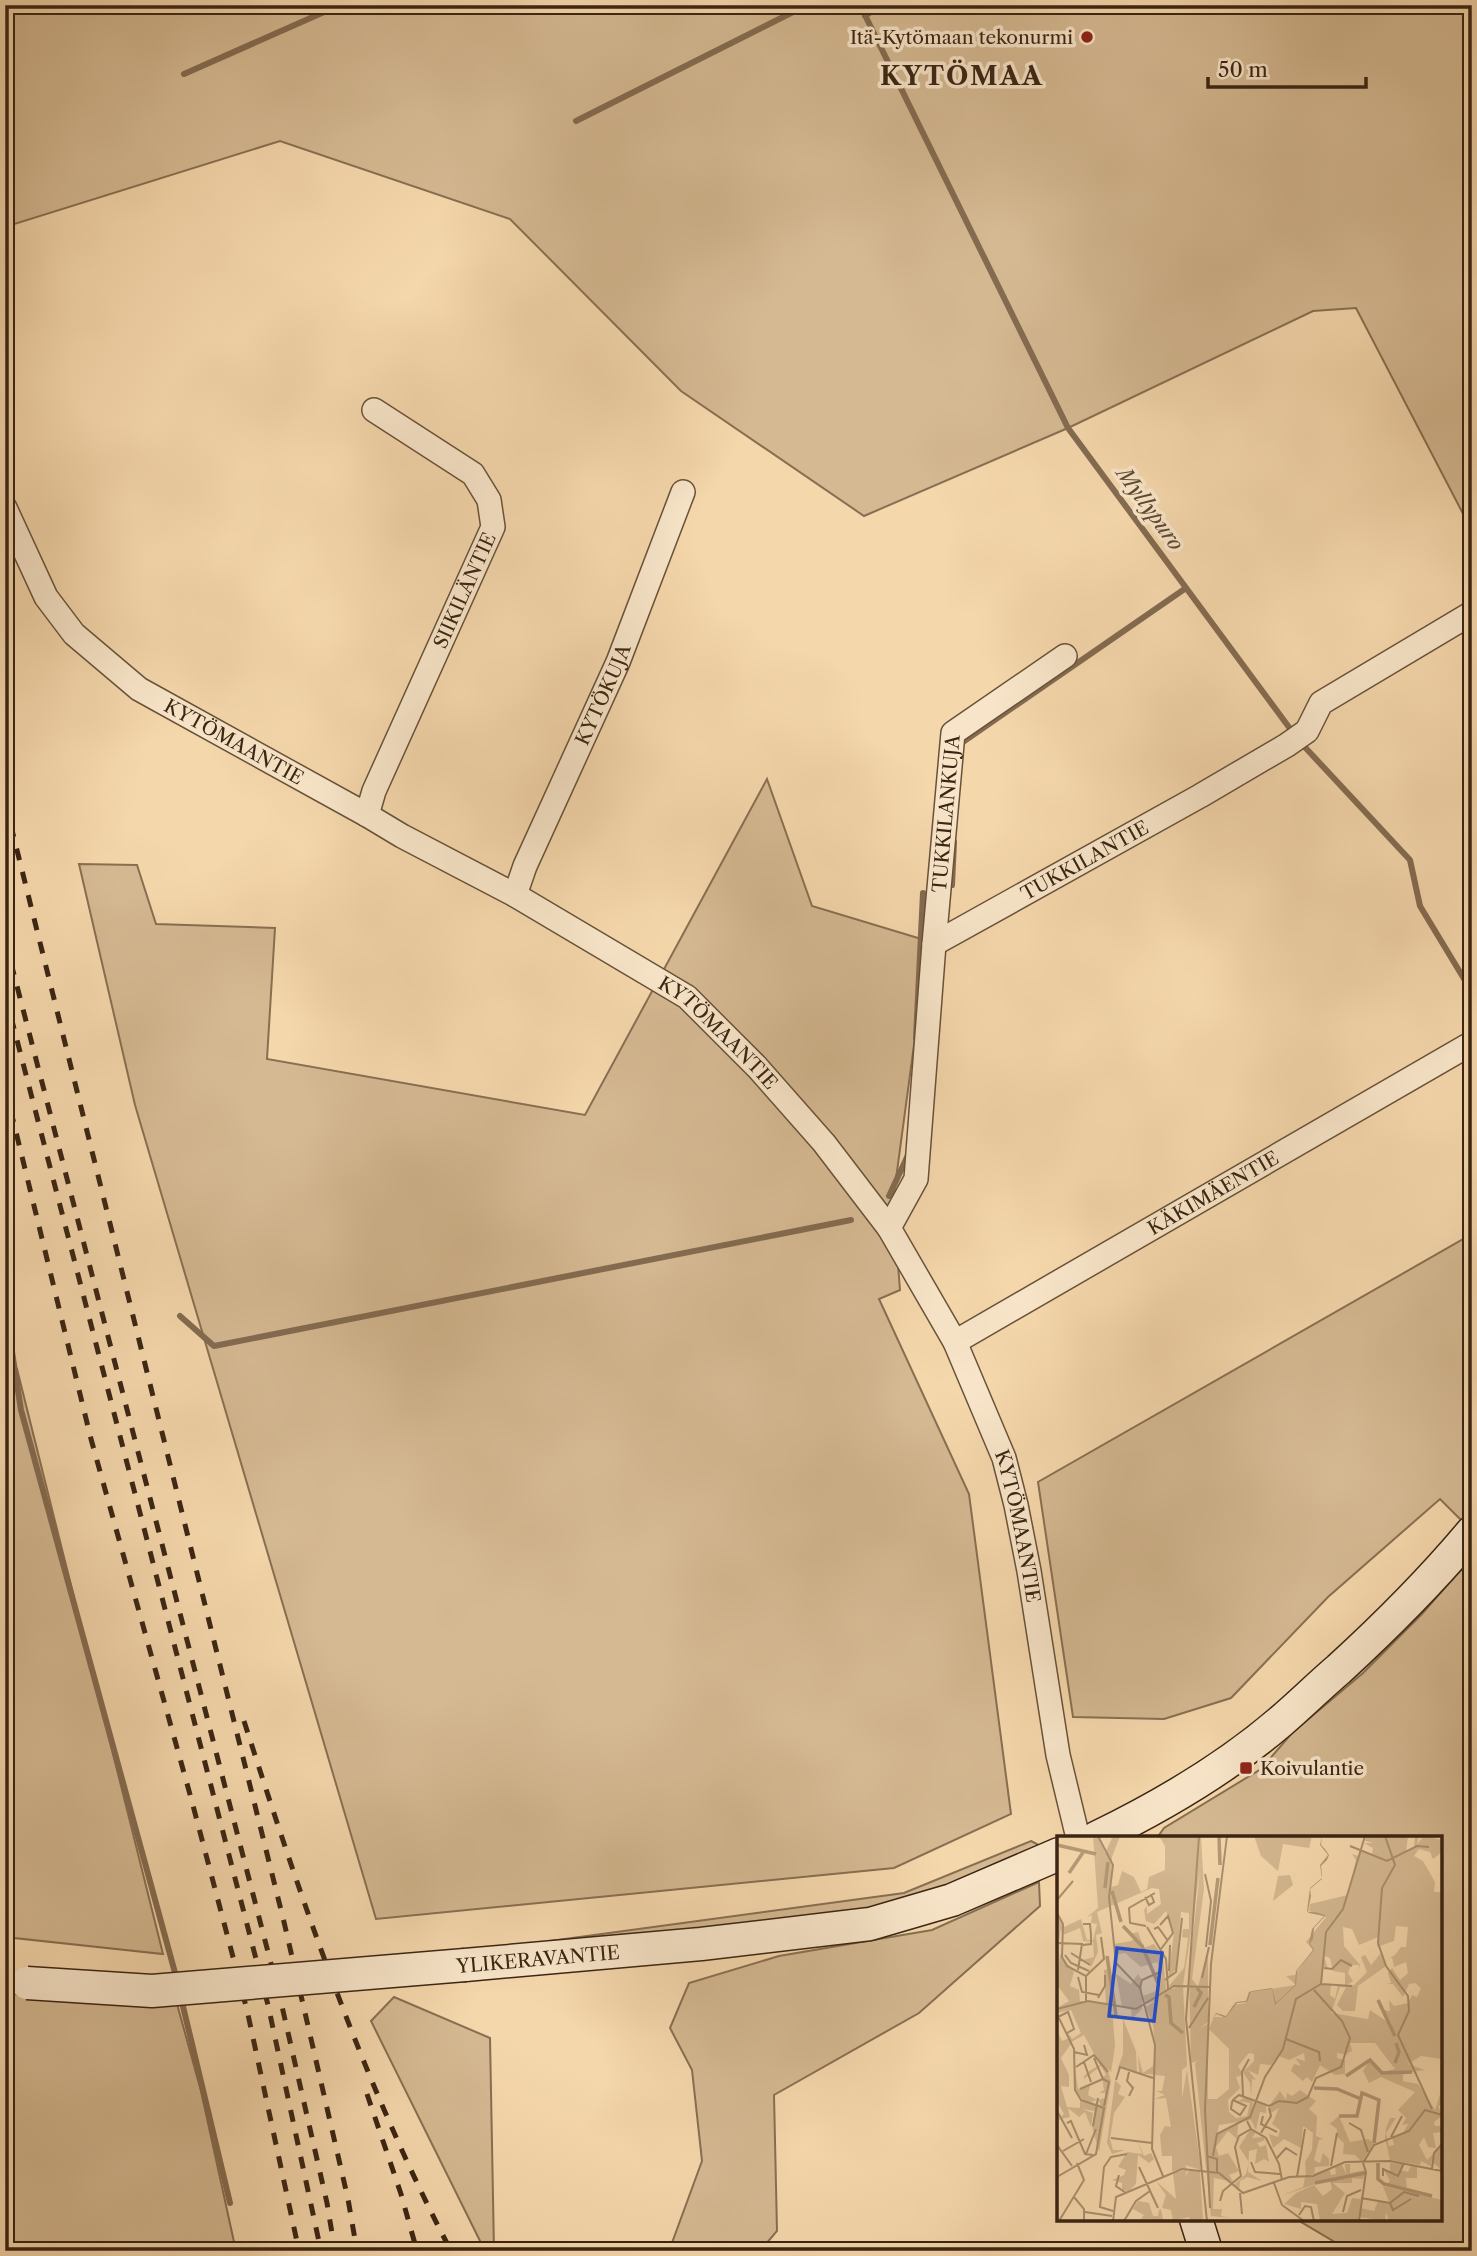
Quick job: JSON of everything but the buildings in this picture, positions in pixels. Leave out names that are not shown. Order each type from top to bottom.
[{"type":"street","name":"SIIKILÄNTIE","points":[[368,815],[374,790],[493,527],[489,500],[472,474],[374,410]]},
{"type":"street","name":"KYTÖKUJA","points":[[515,895],[525,866],[618,662],[683,492]]},
{"type":"street","name":"KYTÖMAANTIE","points":[[5,508],[46,597],[74,634],[139,689],[402,836],[515,895],[687,997],[757,1067],[824,1143],[889,1228],[954,1342],[1004,1458],[1029,1571],[1058,1755],[1078,1836]]},
{"type":"street","name":"TUKKILANTIE","points":[[934,944],[1287,745],[1307,731],[1321,703],[1472,613]]},
{"type":"street","name":"TUKKILANKUJA","points":[[934,944],[953,733],[1065,656]]},
{"type":"street","points":[[889,1228],[916,1179],[934,944]]},
{"type":"street","name":"KÄKIMÄENTIE","points":[[954,1342],[1472,1043]]},
{"type":"street","points":[[1100,1836],[1174,1796],[1279,1723],[1412,1599],[1472,1532]]},
{"type":"street","name":"YLIKERAVANTIE","points":[[16,1981],[152,1991],[701,1944],[870,1924],[952,1900],[1057,1855]]},
{"type":"street","points":[[1197,2221],[1206,2251]]},
{"type":"shaded area","points":[[5,5],[1458,5],[1472,19],[1472,531],[1356,308],[1313,311],[1068,428],[864,516],[681,391],[510,219],[280,141],[5,227]]},
{"type":"shaded area","points":[[767,779],[812,906],[928,941],[893,1201],[900,1290],[879,1299],[969,1494],[1011,1814],[894,1868],[376,1919],[135,1105],[79,864],[137,865],[156,924],[275,928],[267,1059],[585,1115]]},
{"type":"shaded area","points":[[1472,1234],[1472,1511],[1463,1522],[1440,1499],[1328,1597],[1231,1698],[1164,1719],[1073,1717],[1038,1482]]},
{"type":"shaded area","points":[[5,1351],[17,1369],[163,1954],[5,1937]]},
{"type":"shaded area","points":[[1472,1556],[1472,2251],[1350,2251],[1299,2221],[1442,2221],[1442,1836],[1158,1836],[1164,1828],[1261,1769],[1292,1733],[1363,1673],[1422,1614]]},
{"type":"shaded area","points":[[1031,1841],[1037,1844],[1036,1853],[882,1913],[550,1941],[904,1893]]},
{"type":"shaded area","points":[[1039,1882],[1040,1906],[919,2013],[774,2095],[777,2231],[760,2251],[669,2251],[702,2161],[692,2070],[670,2028],[689,1983],[779,1956],[932,1930]]},
{"type":"shaded area","points":[[5,1993],[79,2002],[177,2004],[201,2091],[236,2251],[5,2251]]},
{"type":"shaded area","points":[[394,1997],[490,2038],[494,2251],[485,2251],[371,2021]]},
{"type":"waterway","points":[[184,74],[340,5]]},
{"type":"waterway","points":[[576,121],[807,5]]},
{"type":"waterway","name":"Myllypuro","points":[[860,5],[1068,428],[1294,734]]},
{"type":"waterway","points":[[865,16],[881,5]]},
{"type":"waterway","points":[[960,747],[960,744],[1186,588]]},
{"type":"waterway","name":"Myllypuro","points":[[1301,743],[1410,860],[1420,906],[1472,992]]},
{"type":"waterway","points":[[952,885],[954,842]]},
{"type":"waterway","points":[[916,1038],[923,893]]},
{"type":"waterway","points":[[889,1196],[909,1153]]},
{"type":"waterway","points":[[180,1316],[214,1346],[851,1220]]},
{"type":"waterway","points":[[5,1339],[12,1352],[21,1410],[177,1980]]},
{"type":"waterway","points":[[181,1998],[230,2203]]},
{"type":"railway","points":[[5,802],[284,1922],[348,2199],[357,2251]]},
{"type":"railway","points":[[5,940],[281,2002],[327,2203],[335,2251]]},
{"type":"railway","points":[[5,994],[268,2005],[321,2251]]},
{"type":"railway","points":[[5,1087],[91,1439],[247,2010],[299,2251]]},
{"type":"railway","points":[[244,1721],[288,1857],[336,1991],[390,2123],[451,2251]]},
{"type":"railway","points":[[367,2094],[417,2251]]},
{"type":"place","name":"Itä-Kytömaan tekonurmi","points":[[1087,37]]},
{"type":"place","name":"Koivulantie","points":[[1246,1768]]},
{"type":"district","name":"KYTÖMAA","points":[[962,76]]}]
